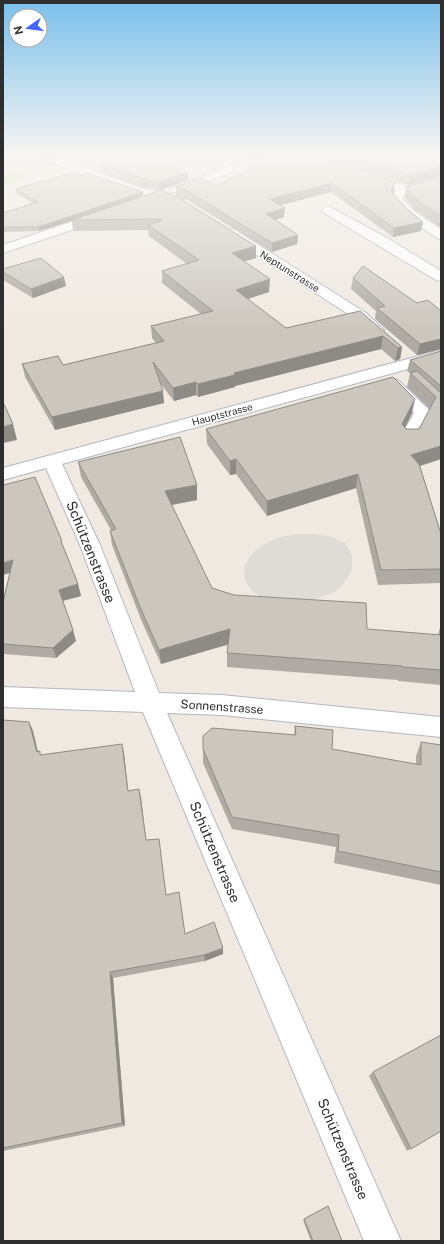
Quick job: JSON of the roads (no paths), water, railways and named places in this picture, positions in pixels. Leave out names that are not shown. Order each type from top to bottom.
[{"type":"street","points":[[3,249],[109,214]]},
{"type":"street","points":[[335,214],[441,277]]},
{"type":"street","points":[[411,214],[441,235]]},
{"type":"street","name":"Neptunstrasse","points":[[220,227],[361,316],[389,340]]},
{"type":"street","name":"Hauptstrasse","points":[[3,474],[380,372],[410,358],[441,355]]},
{"type":"street","points":[[380,372],[423,412],[409,438]]},
{"type":"street","name":"Schützenstrasse","points":[[51,460],[90,545],[151,703],[383,1241]]},
{"type":"street","name":"Sonnenstrasse","points":[[3,697],[222,705],[441,727]]}]
